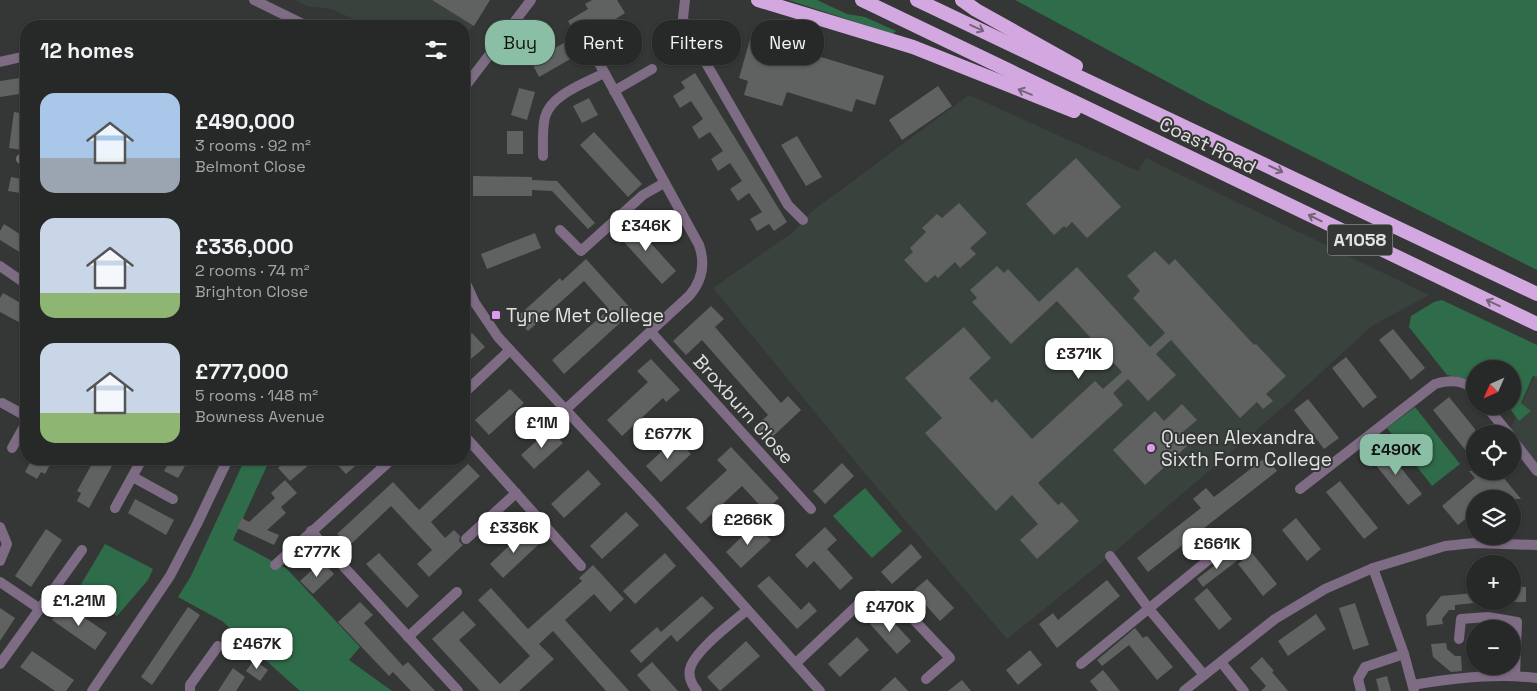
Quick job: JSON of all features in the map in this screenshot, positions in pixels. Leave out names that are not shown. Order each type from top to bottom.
[{"type":"highway","points":[[758,0],[913,47],[1184,155]]},
{"type":"highway","name":"Coast Road","points":[[862,0],[1537,324]]},
{"type":"highway","name":"Coast Road","points":[[917,0],[1537,294]]},
{"type":"highway","points":[[962,0],[976,10],[1184,126]]},
{"type":"highway","points":[[1322,191],[1537,285]]},
{"type":"street","points":[[254,0],[295,20]]},
{"type":"street","points":[[470,80],[531,0]]},
{"type":"street","points":[[685,0],[683,18],[697,49],[788,205],[804,220]]},
{"type":"street","points":[[0,62],[20,57]]},
{"type":"street","points":[[565,410],[694,290],[702,275],[703,267],[699,245],[600,65]]},
{"type":"street","points":[[614,91],[652,69]]},
{"type":"street","points":[[543,156],[545,117],[551,106],[560,98],[604,73]]},
{"type":"street","points":[[560,230],[581,252],[643,195],[664,183]]},
{"type":"street","points":[[0,266],[20,280]]},
{"type":"street","points":[[470,291],[482,316],[510,350],[654,505],[820,691]]},
{"type":"street","name":"Broxburn Close","points":[[651,332],[810,509]]},
{"type":"street","points":[[470,387],[510,350]]},
{"type":"street","points":[[1300,489],[1435,384],[1447,381],[1463,383],[1466,385]]},
{"type":"street","points":[[2,403],[20,413]]},
{"type":"street","points":[[1493,415],[1502,425]]},
{"type":"street","points":[[12,448],[20,434]]},
{"type":"street","points":[[470,443],[581,566]]},
{"type":"street","points":[[1521,451],[1537,471]]},
{"type":"street","points":[[115,508],[139,465]]},
{"type":"street","points":[[92,691],[170,576],[225,465]]},
{"type":"street","points":[[275,565],[385,465]]},
{"type":"street","points":[[133,477],[173,498]]},
{"type":"street","points":[[466,539],[516,493]]},
{"type":"street","points":[[0,527],[7,544],[0,561]]},
{"type":"street","points":[[311,531],[458,691]]},
{"type":"street","points":[[1081,664],[1228,543]]},
{"type":"street","points":[[1184,691],[1281,615],[1325,590],[1372,568],[1445,546],[1474,543],[1537,545]]},
{"type":"street","points":[[0,664],[82,550]]},
{"type":"street","points":[[1110,556],[1149,609],[1204,675]]},
{"type":"street","points":[[1372,568],[1404,654],[1413,688],[1443,679],[1515,675],[1537,678]]},
{"type":"street","points":[[0,582],[40,609]]},
{"type":"street","points":[[408,637],[457,592]]},
{"type":"street","points":[[796,663],[862,601],[878,596],[899,604],[950,658],[926,679]]},
{"type":"street","points":[[697,691],[691,683],[690,675],[693,662],[747,610]]},
{"type":"street","points":[[1459,639],[1461,619],[1488,617],[1505,620]]},
{"type":"street","points":[[190,691],[190,684],[218,646]]},
{"type":"street","points":[[1361,691],[1358,679],[1365,667],[1404,654]]},
{"type":"street","points":[[1221,662],[1244,691]]},
{"type":"shaded area","points":[[295,0],[490,0],[470,30],[470,20],[356,20],[331,9],[307,6]]},
{"type":"shaded area","points":[[969,95],[1138,171],[1146,158],[1429,295],[1372,326],[1288,403],[1110,556],[1007,639],[863,471],[713,288],[793,232],[811,212]]},
{"type":"shaded area","points":[[1537,371],[1537,463],[1521,443],[1521,425],[1512,425],[1517,415],[1521,415],[1521,405]]},
{"type":"green space","points":[[788,0],[817,0],[847,14],[865,17],[896,31],[893,34]]},
{"type":"green space","points":[[1015,0],[1537,0],[1537,270],[1203,101]]},
{"type":"green space","points":[[1442,300],[1537,345],[1537,377],[1533,376],[1521,403],[1521,360],[1466,360],[1466,378],[1447,375],[1409,327],[1411,316],[1434,302]]},
{"type":"green space","points":[[1521,403],[1531,411],[1519,421],[1515,415],[1521,415]]},
{"type":"green space","points":[[1415,407],[1460,464],[1432,486],[1387,428]]},
{"type":"green space","points":[[242,465],[267,465],[233,540],[287,569],[360,647],[349,660],[392,691],[300,691],[222,621],[178,597],[191,576]]},
{"type":"green space","points":[[865,488],[902,531],[872,558],[833,516]]},
{"type":"green space","points":[[105,544],[153,569],[148,580],[117,616],[77,591]]},
{"type":"building","points":[[432,0],[490,0],[474,26],[470,24],[470,20],[464,20]]},
{"type":"building","points":[[592,0],[617,0],[625,13],[614,20],[570,20],[588,9],[585,4]]},
{"type":"building","points":[[751,36],[751,65],[824,65],[824,58],[884,76],[875,105],[856,99],[852,112],[787,92],[782,106],[744,95],[748,81],[739,78]]},
{"type":"building","points":[[565,42],[565,62],[539,77],[533,65],[555,65],[555,48]]},
{"type":"building","points":[[695,73],[787,222],[774,231],[769,224],[757,231],[750,219],[762,212],[749,193],[738,201],[730,189],[742,181],[730,163],[718,171],[711,159],[723,151],[710,132],[699,139],[692,127],[703,119],[691,101],[680,108],[673,96],[685,88],[681,82]]},
{"type":"building","points":[[20,78],[20,94],[0,97],[0,81]]},
{"type":"building","points":[[938,86],[952,106],[902,140],[889,120]]},
{"type":"building","points":[[519,88],[535,92],[527,120],[511,115]]},
{"type":"building","points":[[589,98],[598,115],[582,123],[573,106]]},
{"type":"building","points":[[14,112],[20,113],[20,150],[9,148]]},
{"type":"building","points":[[507,131],[523,131],[523,154],[507,154]]},
{"type":"building","points":[[594,132],[642,184],[628,197],[580,145]]},
{"type":"building","points":[[797,136],[822,177],[806,186],[781,145]]},
{"type":"building","points":[[1076,158],[1121,207],[1087,238],[1072,222],[1054,235],[1026,204]]},
{"type":"building","points":[[473,176],[532,177],[532,180],[557,181],[595,223],[588,229],[552,191],[532,190],[532,196],[473,196]]},
{"type":"building","points":[[11,177],[20,179],[20,193],[8,191]]},
{"type":"building","points":[[959,203],[987,233],[970,248],[976,254],[960,268],[955,262],[938,278],[935,275],[926,283],[904,260],[913,252],[910,248],[926,232],[922,228],[937,214],[942,218]]},
{"type":"building","points":[[629,219],[676,271],[662,284],[615,232]]},
{"type":"building","points":[[4,224],[20,234],[20,252],[0,240],[0,231]]},
{"type":"building","points":[[535,233],[541,248],[487,269],[481,254]]},
{"type":"building","points":[[1155,251],[1169,265],[1175,259],[1254,345],[1256,344],[1286,376],[1266,394],[1273,401],[1263,409],[1257,402],[1240,418],[1171,340],[1156,354],[1176,375],[1148,401],[1128,379],[1113,393],[1123,405],[1038,483],[1058,505],[1062,502],[1079,521],[1037,559],[1020,540],[1038,524],[1012,495],[996,511],[925,433],[942,418],[905,378],[964,327],[991,358],[969,378],[992,403],[996,399],[1032,439],[1095,381],[1103,389],[1122,372],[1057,301],[1011,344],[972,302],[977,298],[970,290],[997,266],[1004,273],[1008,269],[1039,302],[1077,267],[1150,347],[1165,333],[1133,298],[1140,291],[1127,276]]},
{"type":"building","points":[[586,259],[633,311],[564,374],[552,360],[609,309],[584,281],[528,331],[516,318],[560,278],[562,281]]},
{"type":"building","points":[[3,293],[20,303],[20,323],[0,312],[0,298]]},
{"type":"building","points":[[711,306],[724,319],[715,327],[781,403],[788,396],[801,410],[767,442],[754,428],[768,415],[702,340],[686,355],[673,341]]},
{"type":"building","points":[[1393,329],[1425,368],[1411,380],[1379,340]]},
{"type":"building","points":[[472,333],[485,347],[470,360],[470,335]]},
{"type":"building","points":[[1346,357],[1377,397],[1363,408],[1332,368]]},
{"type":"building","points":[[651,359],[680,390],[666,402],[663,398],[622,436],[607,420],[648,382],[637,371]]},
{"type":"building","points":[[510,389],[524,403],[489,435],[475,420]]},
{"type":"building","points":[[1449,397],[1472,425],[1466,425],[1466,451],[1433,410]]},
{"type":"building","points":[[1308,399],[1339,438],[1324,449],[1294,410]]},
{"type":"building","points":[[1182,404],[1197,420],[1178,436],[1187,446],[1145,485],[1113,450],[1155,411],[1164,421]]},
{"type":"building","points":[[550,429],[563,443],[534,469],[521,455]]},
{"type":"building","points":[[676,438],[691,454],[661,482],[646,466]]},
{"type":"building","points":[[731,447],[779,498],[765,511],[742,486],[701,524],[686,508],[727,470],[717,460]]},
{"type":"building","points":[[1384,447],[1422,494],[1408,505],[1370,458]]},
{"type":"building","points":[[1266,457],[1277,471],[1148,572],[1137,558],[1201,508],[1193,499],[1206,488],[1214,497]]},
{"type":"building","points":[[842,463],[854,476],[825,504],[813,491]]},
{"type":"building","points":[[29,465],[50,465],[45,474],[41,472],[37,479],[25,472]]},
{"type":"building","points":[[91,465],[112,465],[89,508],[77,501],[81,493],[77,491]]},
{"type":"building","points":[[168,465],[186,465],[178,478],[164,471]]},
{"type":"building","points":[[281,465],[309,465],[290,481],[278,468]]},
{"type":"building","points":[[338,465],[356,465],[346,474]]},
{"type":"building","points":[[467,465],[480,476],[431,522],[445,538],[454,530],[460,536],[459,541],[463,545],[429,577],[417,564],[432,550],[391,506],[349,546],[337,534],[393,482],[419,510]]},
{"type":"building","points":[[588,470],[601,484],[564,518],[551,504]]},
{"type":"building","points":[[285,480],[297,493],[281,507],[286,513],[267,530],[279,535],[274,545],[237,528],[242,518],[249,522],[275,498],[271,493]]},
{"type":"building","points":[[1473,480],[1505,480],[1514,490],[1466,490],[1466,518],[1458,525],[1442,506]]},
{"type":"building","points":[[1340,481],[1378,528],[1364,539],[1326,492]]},
{"type":"building","points":[[135,499],[174,520],[166,535],[128,513]]},
{"type":"building","points":[[626,512],[639,525],[602,559],[590,546]]},
{"type":"building","points":[[1296,518],[1321,549],[1307,561],[1282,530]]},
{"type":"building","points":[[755,524],[771,540],[741,568],[726,552]]},
{"type":"building","points":[[825,527],[837,540],[827,549],[853,578],[840,590],[814,561],[807,568],[795,555]]},
{"type":"building","points":[[46,529],[62,540],[31,587],[15,576]]},
{"type":"building","points":[[526,530],[539,544],[503,578],[490,564]]},
{"type":"building","points":[[911,544],[922,557],[892,584],[881,572]]},
{"type":"building","points":[[1232,552],[1238,560],[1203,587],[1197,579]]},
{"type":"building","points":[[379,553],[419,596],[407,608],[366,564]]},
{"type":"building","points":[[665,553],[676,566],[635,604],[623,591]]},
{"type":"building","points":[[1252,553],[1277,584],[1263,596],[1238,564]]},
{"type":"building","points":[[322,561],[334,574],[313,594],[300,581]]},
{"type":"building","points":[[593,565],[624,599],[610,612],[594,594],[565,620],[629,691],[606,691],[553,631],[539,644],[554,659],[519,691],[480,691],[432,639],[463,611],[476,625],[459,640],[500,684],[530,656],[478,600],[491,588],[528,629],[582,581],[579,578]]},
{"type":"building","points":[[769,576],[801,610],[809,602],[817,611],[797,629],[757,586]]},
{"type":"building","points":[[927,579],[954,608],[940,621],[913,591]]},
{"type":"building","points":[[1107,580],[1120,596],[1057,648],[1039,624],[1053,613],[1058,620]]},
{"type":"building","points":[[1521,587],[1526,587],[1526,602],[1521,602]]},
{"type":"building","points":[[1207,588],[1232,619],[1219,630],[1194,599]]},
{"type":"building","points":[[1466,594],[1466,604],[1455,605],[1455,610],[1449,610],[1442,619],[1443,624],[1427,626],[1426,615],[1441,596]]},
{"type":"building","points":[[702,596],[714,608],[677,642],[671,635],[641,663],[630,651],[657,627],[661,632]]},
{"type":"building","points":[[360,602],[373,615],[364,623],[403,666],[408,662],[435,691],[411,691],[393,672],[389,676],[338,622]]},
{"type":"building","points":[[63,603],[107,633],[95,650],[52,620]]},
{"type":"building","points":[[1355,603],[1369,645],[1353,650],[1339,608]]},
{"type":"building","points":[[188,607],[200,615],[152,685],[141,677]]},
{"type":"building","points":[[0,608],[15,618],[0,641]]},
{"type":"building","points":[[883,611],[911,641],[897,654],[870,624]]},
{"type":"building","points":[[1316,614],[1326,629],[1288,656],[1278,641]]},
{"type":"building","points":[[1135,628],[1143,638],[1147,636],[1173,667],[1157,680],[1129,645],[1102,666],[1097,660]]},
{"type":"building","points":[[857,637],[869,650],[840,677],[828,664]]},
{"type":"building","points":[[746,641],[760,656],[720,691],[707,677]]},
{"type":"building","points":[[1446,643],[1447,649],[1455,656],[1461,656],[1462,671],[1451,672],[1433,657],[1431,644]]},
{"type":"building","points":[[1030,650],[1042,665],[1018,685],[1006,670]]},
{"type":"building","points":[[32,651],[74,680],[66,691],[55,691],[20,667]]},
{"type":"building","points":[[1262,657],[1288,691],[1261,691],[1266,686],[1250,668]]},
{"type":"building","points":[[254,660],[268,670],[260,681],[246,671]]},
{"type":"building","points":[[652,662],[678,691],[651,691],[637,675]]},
{"type":"building","points":[[233,668],[245,677],[236,691],[218,691]]},
{"type":"building","points":[[1103,670],[1120,691],[1098,691],[1090,681]]},
{"type":"building","points":[[1387,676],[1391,691],[1379,691],[1376,679]]},
{"type":"building","points":[[895,677],[908,691],[880,691]]},
{"type":"building","points":[[962,680],[971,691],[948,691]]},
{"type":"place","name":"Tyne Met College","points":[[496,315]]},
{"type":"place","name":"Queen Alexandra Sixth Form College","points":[[1151,448]]}]
